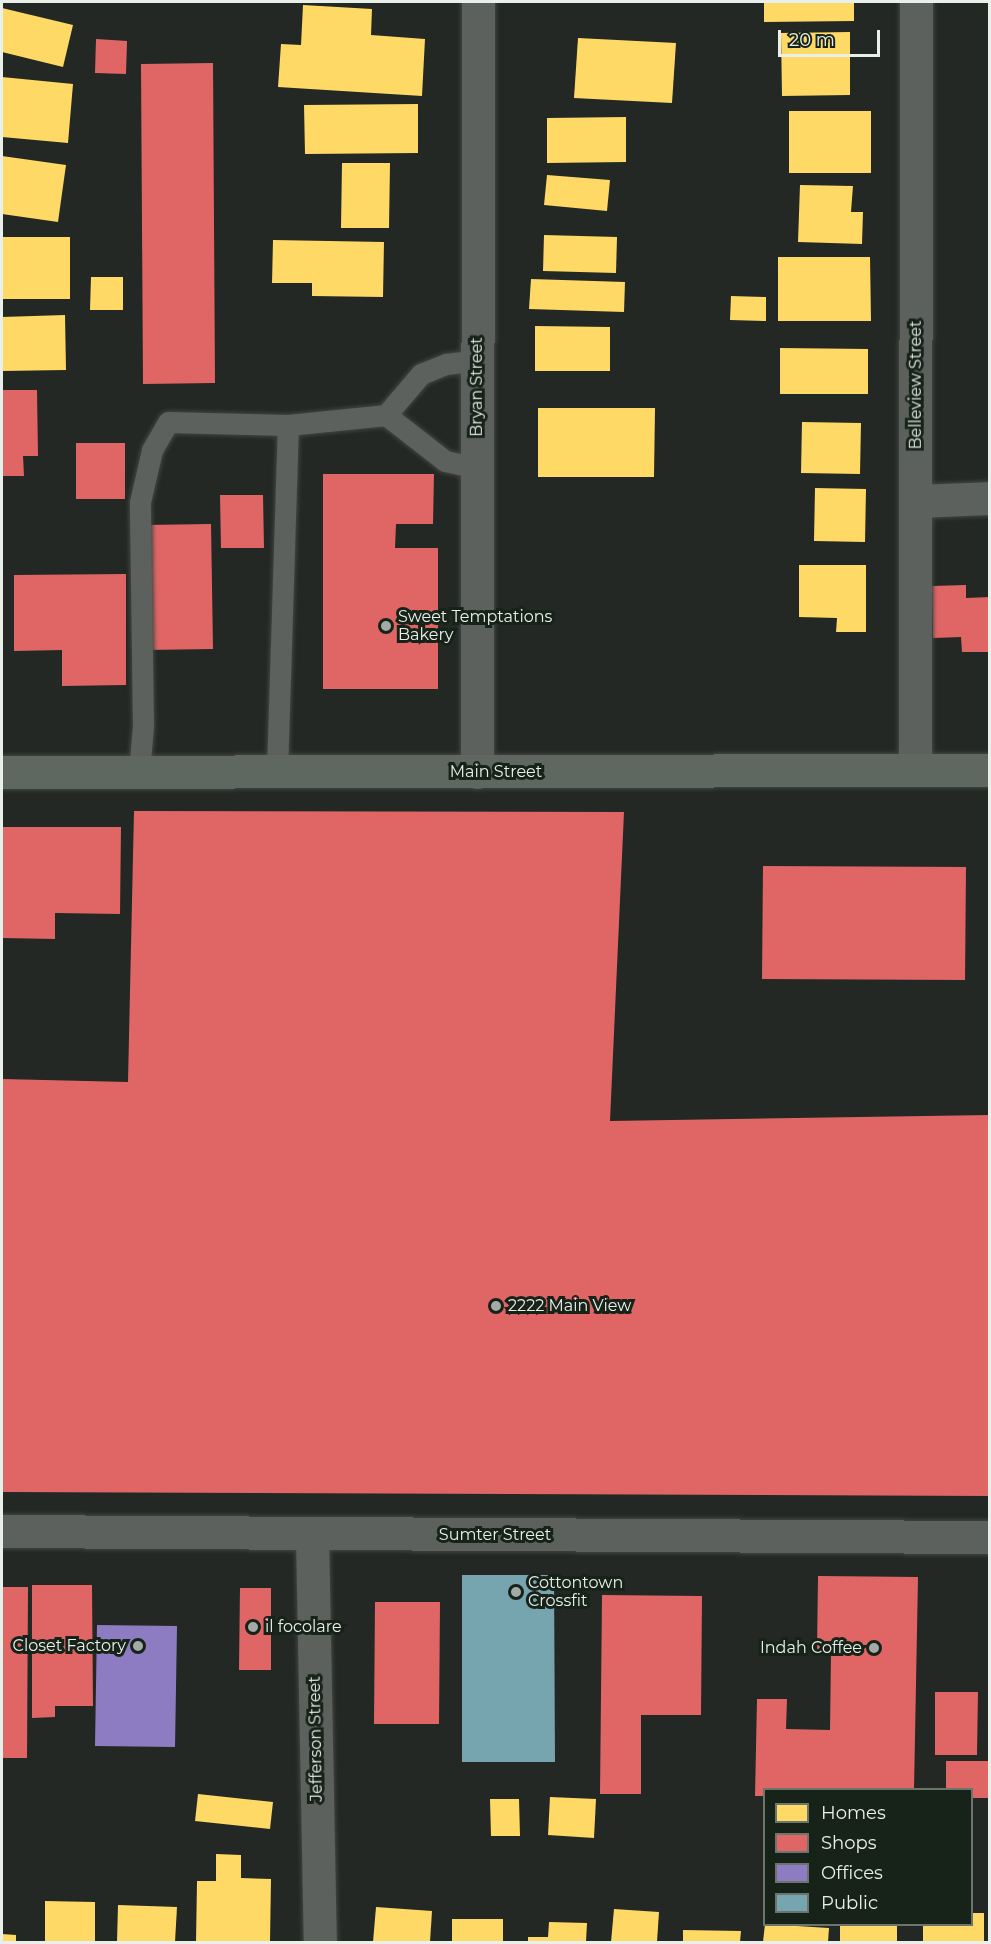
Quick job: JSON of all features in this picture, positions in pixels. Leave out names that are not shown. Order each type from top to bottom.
[{"type":"main road","name":"Main Street","points":[[2,772],[990,770]]},
{"type":"street","name":"Bryan Street","points":[[477,772],[478,2]]},
{"type":"street","name":"Belleview Street","points":[[915,770],[916,2]]},
{"type":"street","points":[[916,501],[990,498]]},
{"type":"street","name":"Sumter Street","points":[[2,1531],[312,1535],[990,1538]]},
{"type":"street","name":"Jefferson Street","points":[[312,1535],[320,1942]]},
{"type":"lane","points":[[139,772],[143,726],[140,501],[152,450],[168,422],[288,425],[386,415],[421,374],[446,364],[477,360]]},
{"type":"lane","points":[[386,415],[445,461],[477,468]]},
{"type":"lane","points":[[277,772],[288,425]]},
{"type":"building: Homes","points":[[764,2],[854,2],[854,21],[764,22]]},
{"type":"building: Homes","points":[[303,5],[372,9],[371,35],[425,39],[422,96],[278,87],[281,44],[301,45]]},
{"type":"building: Homes","points":[[2,8],[73,25],[63,67],[2,52]]},
{"type":"building: Homes","points":[[850,32],[850,95],[782,96],[781,33]]},
{"type":"building: Homes","points":[[578,38],[676,43],[672,103],[574,98]]},
{"type":"building: Homes","points":[[2,77],[73,84],[68,143],[2,137]]},
{"type":"building: Homes","points":[[418,104],[418,153],[305,154],[304,105]]},
{"type":"building: Homes","points":[[789,111],[871,111],[871,173],[789,173]]},
{"type":"building: Homes","points":[[626,117],[626,162],[547,163],[547,118]]},
{"type":"building: Homes","points":[[2,156],[66,165],[58,222],[2,214]]},
{"type":"building: Homes","points":[[342,163],[390,163],[389,228],[341,228]]},
{"type":"building: Homes","points":[[547,175],[610,180],[607,211],[544,205]]},
{"type":"building: Homes","points":[[800,185],[853,186],[851,212],[863,212],[862,244],[798,242]]},
{"type":"building: Homes","points":[[544,235],[617,237],[616,273],[543,271]]},
{"type":"building: Homes","points":[[2,237],[70,237],[70,299],[2,299]]},
{"type":"building: Homes","points":[[273,240],[384,242],[383,297],[312,296],[312,283],[272,283]]},
{"type":"building: Homes","points":[[778,257],[870,257],[871,321],[778,321]]},
{"type":"building: Homes","points":[[91,277],[123,277],[123,310],[90,310]]},
{"type":"building: Homes","points":[[531,279],[625,282],[624,312],[529,309]]},
{"type":"building: Homes","points":[[731,296],[766,297],[766,321],[730,320]]},
{"type":"building: Homes","points":[[65,315],[66,370],[2,371],[2,317]]},
{"type":"building: Homes","points":[[535,326],[610,327],[610,371],[535,371]]},
{"type":"building: Homes","points":[[780,348],[868,349],[868,394],[780,394]]},
{"type":"building: Homes","points":[[538,408],[655,408],[654,477],[538,477]]},
{"type":"building: Homes","points":[[802,422],[861,423],[860,474],[801,473]]},
{"type":"building: Homes","points":[[815,488],[866,489],[865,542],[814,541]]},
{"type":"building: Homes","points":[[799,565],[866,565],[866,632],[836,632],[837,618],[799,617]]},
{"type":"building: Homes","points":[[198,1794],[273,1802],[270,1829],[195,1821]]},
{"type":"building: Homes","points":[[550,1797],[596,1799],[594,1838],[548,1835]]},
{"type":"building: Homes","points":[[490,1799],[519,1799],[520,1836],[491,1836]]},
{"type":"building: Homes","points":[[216,1854],[241,1855],[241,1878],[271,1879],[270,1942],[196,1942],[197,1881],[216,1881]]},
{"type":"building: Homes","points":[[45,1901],[95,1902],[95,1942],[45,1942]]},
{"type":"building: Homes","points":[[118,1905],[177,1907],[175,1942],[117,1942]]},
{"type":"building: Homes","points":[[376,1907],[432,1911],[430,1942],[373,1942]]},
{"type":"building: Homes","points":[[614,1909],[659,1912],[657,1942],[611,1942]]},
{"type":"building: Homes","points":[[973,1913],[984,1913],[984,1942],[923,1942],[923,1926],[973,1926]]},
{"type":"building: Homes","points":[[452,1919],[503,1919],[503,1942],[452,1942]]},
{"type":"building: Homes","points":[[549,1922],[587,1923],[586,1942],[528,1942],[528,1937],[548,1937]]},
{"type":"building: Homes","points":[[765,1926],[829,1928],[828,1942],[763,1942]]},
{"type":"building: Homes","points":[[840,1926],[897,1926],[897,1942],[840,1942]]},
{"type":"building: Homes","points":[[683,1930],[741,1931],[740,1942],[683,1942]]},
{"type":"building: Homes","points":[[2,1934],[16,1935],[16,1942],[2,1942]]},
{"type":"building: Shops","points":[[96,39],[127,41],[126,74],[95,73]]},
{"type":"building: Shops","points":[[213,63],[215,383],[143,384],[141,64]]},
{"type":"building: Shops","points":[[2,390],[37,390],[38,456],[23,456],[24,476],[2,476]]},
{"type":"building: Shops","points":[[76,443],[125,443],[125,499],[76,499]]},
{"type":"building: Shops","points":[[323,474],[434,474],[433,524],[396,524],[395,548],[438,548],[438,689],[323,689]]},
{"type":"building: Shops","points":[[220,495],[263,495],[264,548],[221,548]]},
{"type":"building: Shops","points":[[211,524],[213,649],[146,650],[145,525]]},
{"type":"building: Shops","points":[[126,574],[126,685],[62,686],[62,650],[14,651],[14,575]]},
{"type":"building: Shops","points":[[966,585],[966,598],[990,597],[990,652],[962,652],[961,637],[933,638],[932,586]]},
{"type":"building: Shops","name":"2222 Main View","points":[[134,811],[624,812],[610,1121],[990,1115],[990,1496],[2,1492],[2,1079],[128,1082]]},
{"type":"building: Shops","points":[[2,827],[121,827],[120,914],[55,913],[55,939],[2,938]]},
{"type":"building: Shops","points":[[763,866],[966,867],[965,980],[762,979]]},
{"type":"building: Shops","points":[[818,1576],[918,1577],[914,1788],[763,1788],[763,1796],[755,1796],[757,1699],[787,1699],[786,1729],[830,1730],[831,1653],[817,1652]]},
{"type":"building: Shops","points":[[32,1585],[92,1585],[93,1706],[55,1706],[55,1717],[32,1718]]},
{"type":"building: Shops","points":[[2,1587],[28,1587],[27,1758],[2,1758]]},
{"type":"building: Shops","points":[[240,1588],[271,1588],[271,1670],[239,1670]]},
{"type":"building: Shops","points":[[602,1595],[702,1596],[701,1715],[641,1715],[641,1794],[600,1794]]},
{"type":"building: Shops","points":[[375,1602],[440,1602],[439,1724],[374,1724]]},
{"type":"building: Shops","points":[[935,1692],[978,1692],[977,1755],[935,1755]]},
{"type":"building: Shops","points":[[946,1761],[990,1761],[990,1798],[973,1798],[973,1788],[946,1788]]},
{"type":"building: Offices","points":[[97,1625],[177,1626],[175,1747],[95,1746]]},
{"type":"building: Public","points":[[462,1575],[554,1575],[555,1762],[462,1762]]},
{"type":"place","name":"Sweet Temptations Bakery","points":[[386,626]]},
{"type":"place","name":"2222 Main View","points":[[496,1306]]},
{"type":"place","name":"Cottontown Crossfit","points":[[516,1592]]},
{"type":"place","name":"il focolare","points":[[253,1627]]},
{"type":"place","name":"Closet Factory","points":[[138,1646]]},
{"type":"place","name":"Indah Coffee","points":[[874,1648]]}]
